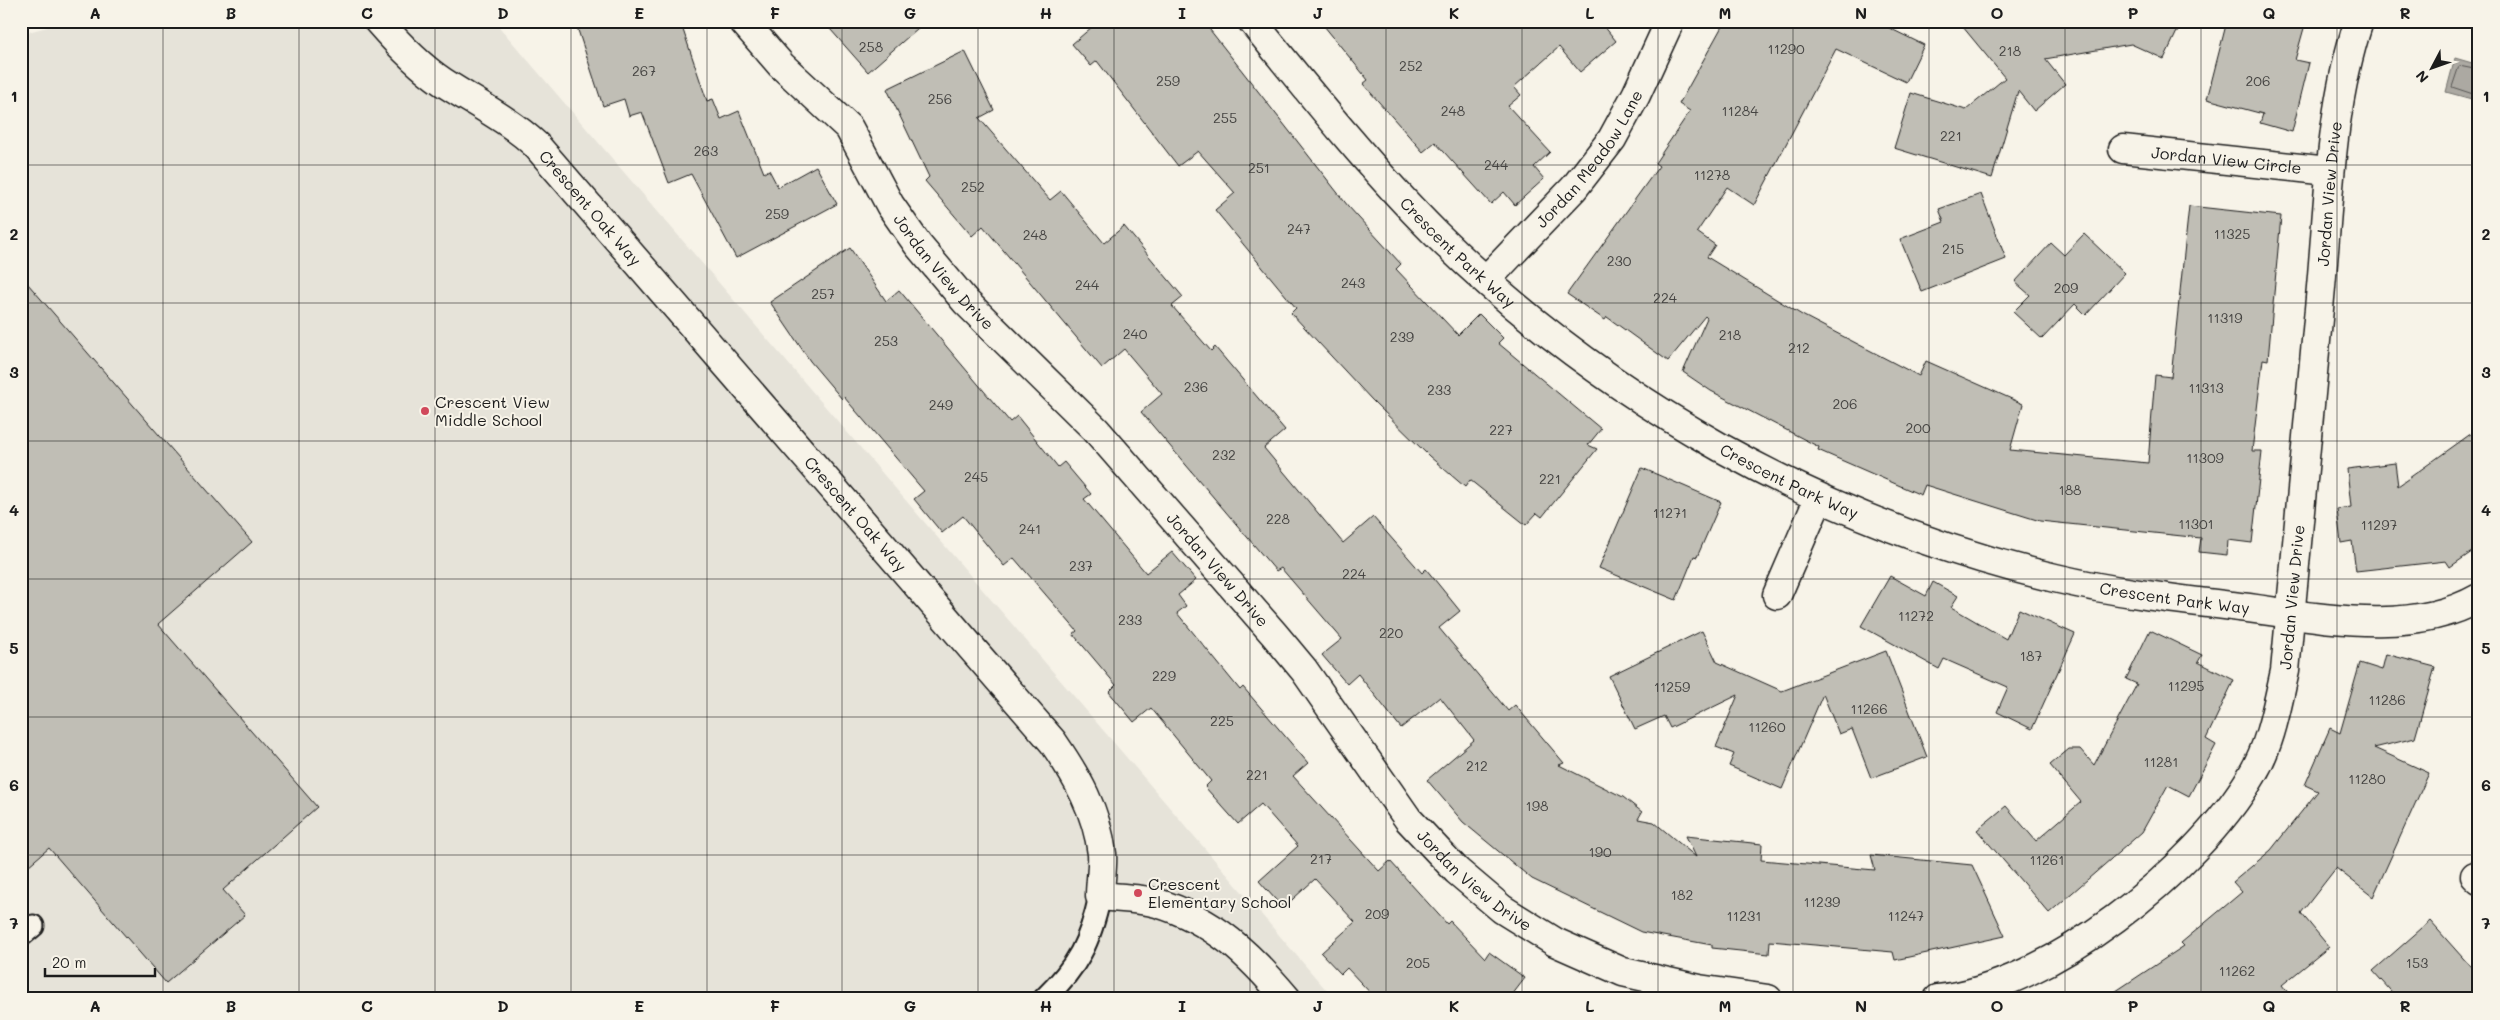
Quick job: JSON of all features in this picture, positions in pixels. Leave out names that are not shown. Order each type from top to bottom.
[{"type":"street","name":"Crescent Oak Way","points":[[378,21],[395,41],[426,69],[443,82],[506,119],[536,145],[1053,742],[1076,776],[1094,814],[1102,855],[1100,896]]},
{"type":"street","name":"Jordan View Drive","points":[[743,21],[781,65],[849,128],[890,205],[918,245],[966,302],[1096,430],[1274,634],[1304,670],[1408,819],[1456,871],[1502,909],[1555,942],[1623,972],[1699,989],[1768,999]]},
{"type":"street","name":"Crescent Park Way","points":[[1252,21],[1358,150],[1435,232],[1486,280],[1545,330],[1611,379],[1699,436],[1819,498],[1897,530],[1976,557],[2058,578],[2173,599],[2378,622],[2425,618],[2479,598]]},
{"type":"street","name":"Jordan Meadow Lane","points":[[1486,280],[1574,188],[1612,139],[1636,95],[1670,21]]},
{"type":"street","name":"Jordan View Drive","points":[[1938,999],[1954,997],[2008,981],[2059,957],[2119,916],[2200,843],[2226,816],[2253,774],[2272,727],[2285,671],[2321,295],[2329,171],[2338,108],[2359,21]]},
{"type":"street","name":"Jordan View Circle","points":[[2123,149],[2329,171]]},
{"type":"street","points":[[1776,595],[1819,498]]},
{"type":"street","points":[[1100,896],[1155,903],[1184,913],[1212,928],[1243,951],[1288,999]]},
{"type":"lane","points":[[1044,999],[1062,981],[1080,956],[1093,927],[1100,896]]},
{"type":"shaded area","name":"Crescent View Middle School","points":[[57,21],[494,21],[1334,999],[21,999],[21,34],[47,27]]},
{"type":"water","points":[[2455,58],[2479,65],[2479,101],[2446,92]]},
{"type":"building","points":[[575,21],[680,21],[707,101],[713,99],[721,119],[739,111],[764,173],[769,170],[778,187],[816,166],[837,204],[736,258],[691,174],[669,183],[642,112],[629,116],[624,99],[603,106]]},
{"type":"building","points":[[823,21],[926,21],[868,72]]},
{"type":"building","points":[[1099,21],[1203,21],[1348,206],[1401,264],[1396,269],[1458,335],[1479,314],[1503,338],[1498,343],[1601,429],[1588,445],[1597,449],[1542,517],[1537,513],[1526,525],[1470,480],[1465,487],[1429,456],[1372,400],[1291,313],[1296,308],[1215,210],[1235,193],[1198,151],[1178,166],[1097,61],[1091,66],[1072,44]]},
{"type":"building","points":[[1320,21],[1600,21],[1616,41],[1580,72],[1559,47],[1514,87],[1521,95],[1508,106],[1550,152],[1534,167],[1544,179],[1515,205],[1504,192],[1491,204],[1435,142],[1423,152],[1363,84],[1368,80]]},
{"type":"building","points":[[1725,21],[1875,21],[1924,45],[1906,82],[1836,49],[1754,205],[1727,187],[1697,232],[1715,245],[1707,257],[1802,315],[1919,376],[1926,361],[2023,404],[2010,450],[2148,463],[2155,375],[2171,377],[2189,206],[2281,216],[2268,360],[2263,359],[2252,451],[2262,451],[2252,543],[2228,540],[2227,555],[2199,552],[2201,538],[2040,521],[1925,485],[1921,495],[1818,450],[1819,447],[1711,391],[1683,372],[1707,318],[1705,316],[1668,361],[1607,317],[1605,320],[1567,294],[1659,166],[1655,163],[1690,111],[1679,104]]},
{"type":"building","points":[[1958,21],[2182,21],[2164,59],[2131,44],[2045,59],[2065,84],[2034,111],[2018,91],[1992,178],[1894,148],[1911,93],[1966,110],[2005,78]]},
{"type":"building","points":[[2227,21],[2306,21],[2295,60],[2309,63],[2292,132],[2260,123],[2263,114],[2207,99]]},
{"type":"building","points":[[965,51],[994,110],[979,118],[1050,200],[1061,191],[1104,243],[1124,226],[1183,297],[1172,306],[1211,351],[1215,347],[1285,430],[1264,448],[1343,543],[1373,517],[1422,573],[1426,569],[1460,611],[1439,628],[1508,711],[1515,705],[1564,763],[1559,765],[1623,797],[1642,812],[1638,819],[1654,822],[1696,857],[1686,836],[1762,844],[1761,860],[1875,870],[1871,855],[1972,865],[2005,936],[1895,960],[1893,952],[1770,941],[1769,954],[1712,948],[1712,945],[1641,932],[1532,879],[1463,822],[1427,780],[1474,740],[1440,697],[1401,728],[1358,674],[1347,684],[1322,655],[1342,639],[1281,568],[1276,571],[1141,412],[1162,394],[1124,349],[1102,368],[983,226],[972,236],[925,181],[929,177],[887,89]]},
{"type":"building","points":[[1981,194],[2006,259],[1922,292],[1900,239],[1944,222],[1939,209]]},
{"type":"building","points":[[2084,234],[2125,273],[2086,315],[2075,304],[2042,339],[2013,312],[2030,295],[2015,282],[2051,243],[2064,255]]},
{"type":"building","points":[[850,248],[886,301],[899,290],[1010,422],[1017,416],[1058,467],[1064,462],[1091,494],[1084,499],[1146,573],[1172,552],[1196,580],[1178,595],[1186,606],[1177,613],[1240,690],[1243,687],[1308,763],[1293,776],[1379,871],[1390,861],[1447,924],[1450,921],[1485,958],[1489,952],[1525,978],[1509,999],[1376,999],[1347,968],[1341,974],[1321,953],[1355,922],[1315,879],[1283,908],[1259,881],[1298,846],[1261,804],[1238,824],[1205,787],[1211,781],[1151,708],[1134,722],[1109,692],[1116,685],[1073,634],[1077,631],[1014,558],[1004,566],[963,516],[942,533],[914,499],[924,491],[844,397],[842,399],[810,361],[770,302]]},
{"type":"building","points":[[21,276],[252,542],[158,624],[317,807],[223,890],[245,915],[166,983],[49,848],[21,872]]},
{"type":"building","points":[[2479,428],[2479,547],[2450,567],[2446,561],[2356,571],[2352,541],[2341,543],[2337,509],[2351,507],[2347,469],[2395,463],[2398,486]]},
{"type":"building","points":[[1642,468],[1721,502],[1697,557],[1694,556],[1676,600],[1599,568]]},
{"type":"building","points":[[1890,576],[1926,596],[1933,582],[1958,596],[1951,607],[2006,639],[2019,609],[2075,634],[2032,729],[1997,712],[2008,687],[1944,659],[1939,669],[1861,626]]},
{"type":"building","points":[[2150,630],[2202,655],[2198,662],[2234,680],[2206,739],[2216,745],[2189,796],[2168,785],[2142,832],[2049,913],[1977,830],[2006,806],[2036,841],[2081,802],[2050,765],[2069,749],[2080,749],[2094,765],[2137,684],[2126,679]]},
{"type":"building","points":[[1702,631],[1717,662],[1782,691],[1886,651],[1927,757],[1871,778],[1852,729],[1839,734],[1823,694],[1782,789],[1729,766],[1734,754],[1716,747],[1738,695],[1670,728],[1664,716],[1635,729],[1609,676]]},
{"type":"building","points":[[2386,654],[2435,667],[2415,738],[2374,748],[2429,773],[2373,897],[2336,868],[2301,913],[2329,947],[2282,985],[2293,999],[2104,999],[2184,946],[2181,943],[2242,892],[2233,882],[2271,850],[2318,791],[2305,785],[2330,728],[2340,733],[2360,663],[2382,670]]},
{"type":"building","points":[[2430,921],[2479,976],[2479,999],[2398,999],[2373,971]]},
{"type":"place","name":"Crescent View Middle School","points":[[425,411]]},
{"type":"place","name":"Crescent Elementary School","points":[[1138,893]]}]
